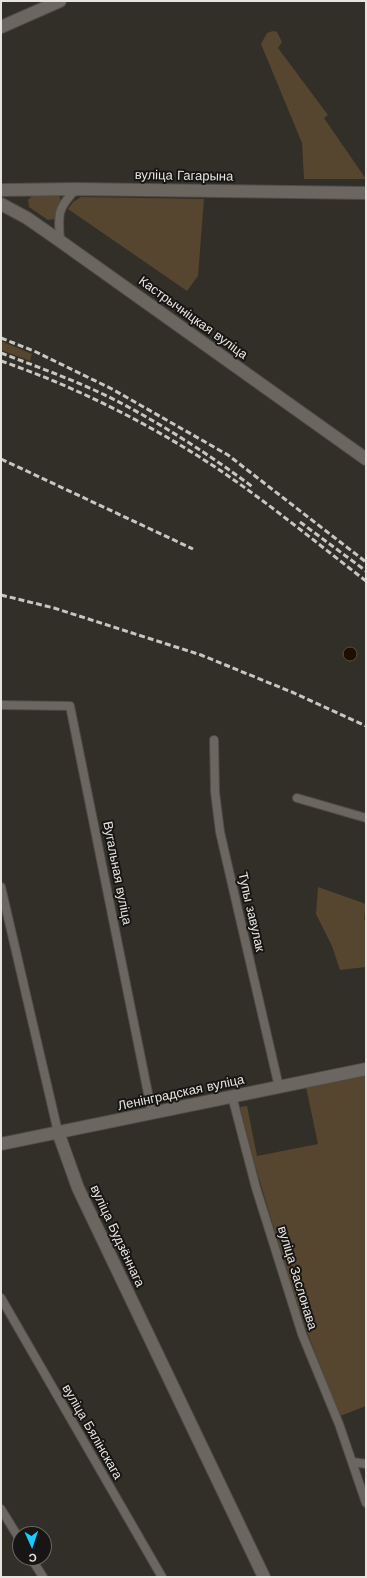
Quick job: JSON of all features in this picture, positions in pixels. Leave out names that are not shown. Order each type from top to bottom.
[{"type":"street","points":[[1,27],[60,1]]},
{"type":"street","points":[[60,241],[58,220],[60,208],[76,189]]},
{"type":"street","name":"вуліца Гагарына","points":[[1,190],[76,189],[366,192]]},
{"type":"street","name":"Кастрычніцкая вуліца","points":[[1,204],[27,218],[60,241],[366,459]]},
{"type":"street","name":"Вугальная вуліца","points":[[1,705],[70,706],[75,724],[152,1113]]},
{"type":"street","name":"Тупы завулак","points":[[214,740],[215,792],[220,832],[278,1087]]},
{"type":"street","points":[[297,798],[366,818]]},
{"type":"street","name":"вуліца Будзённага","points":[[1,886],[58,1132],[78,1188],[264,1577]]},
{"type":"street","name":"Ленінградская вуліца","points":[[1,1144],[366,1069]]},
{"type":"street","name":"вуліца Заслонава","points":[[232,1096],[256,1188],[302,1334],[339,1424],[366,1503]]},
{"type":"street","name":"вуліца Бялінскага","points":[[1,1298],[162,1577]]},
{"type":"street","points":[[353,1462],[366,1464]]},
{"type":"street","points":[[1,1509],[12,1527]]},
{"type":"street","points":[[36,1566],[43,1577]]},
{"type":"shaded area","points":[[273,31],[277,32],[282,42],[278,48],[328,115],[324,118],[366,179],[304,179],[302,143],[261,44],[267,33]]},
{"type":"shaded area","points":[[33,195],[56,195],[60,197],[61,202],[54,219],[48,220],[29,207],[28,200]]},
{"type":"shaded area","points":[[81,197],[204,199],[198,276],[187,291],[68,209],[73,202]]},
{"type":"shaded area","points":[[1,341],[32,354],[30,361],[1,350]]},
{"type":"shaded area","points":[[350,647],[355,649],[357,654],[355,659],[350,661],[345,659],[343,654],[345,649]]},
{"type":"shaded area","points":[[318,887],[366,904],[364,919],[366,921],[366,967],[340,970],[332,946],[316,914]]},
{"type":"shaded area","points":[[366,1074],[366,1406],[340,1416],[307,1332],[287,1272],[255,1165],[240,1107],[247,1106],[257,1156],[318,1144],[306,1087]]},
{"type":"railway","points":[[1,338],[34,351],[112,389],[228,455],[366,562]]},
{"type":"railway","points":[[1,353],[74,381],[117,401],[152,420],[187,442],[254,488]]},
{"type":"railway","points":[[1,361],[30,371],[86,395],[169,438],[240,484],[366,581]]},
{"type":"railway","points":[[1,459],[193,549]]},
{"type":"railway","points":[[300,522],[366,571]]},
{"type":"railway","points":[[1,595],[54,608],[201,655],[294,693],[366,726]]}]
